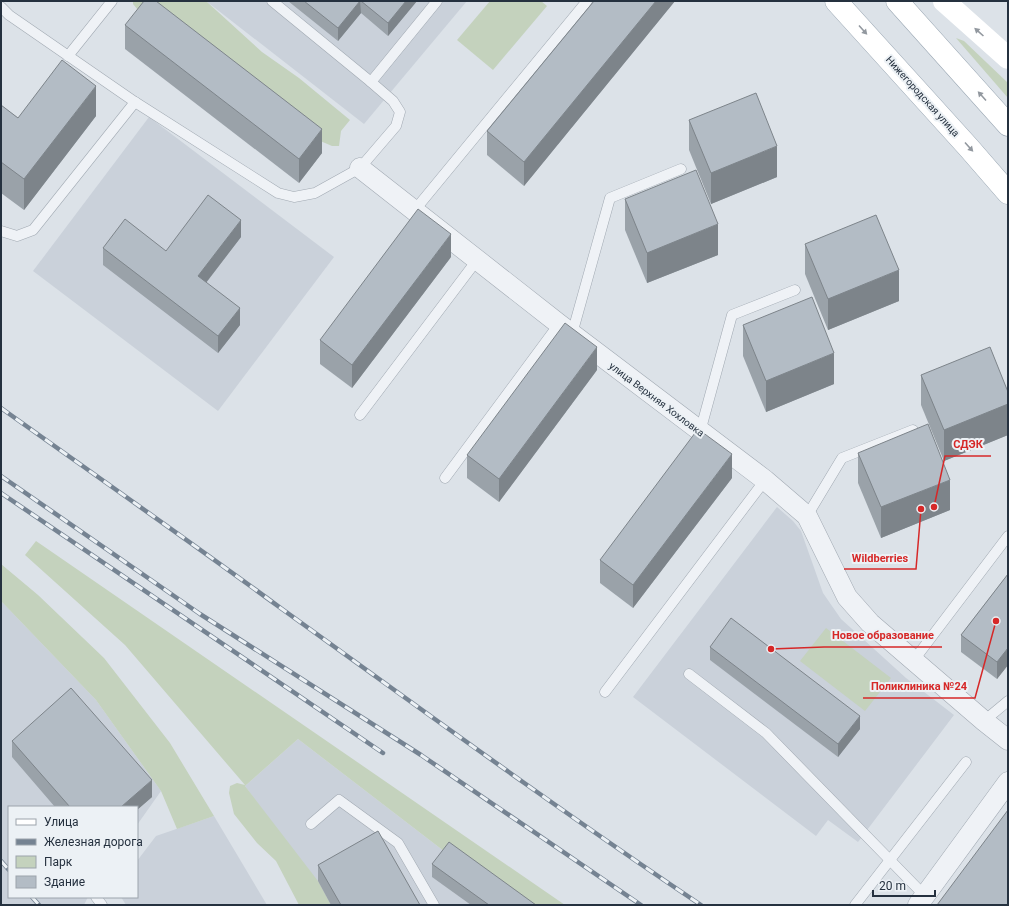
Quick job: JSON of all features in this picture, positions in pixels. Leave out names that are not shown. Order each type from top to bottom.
[{"type":"main road","name":"Нижегородская улица","points":[[836,1],[964,142],[1008,193]]},
{"type":"main road","points":[[897,1],[1008,125]]},
{"type":"main road","points":[[944,1],[1008,58]]},
{"type":"street","name":"улица Верхняя Хохловка","points":[[360,168],[566,329],[765,480],[807,516],[847,597],[870,623],[1008,740]]},
{"type":"street","points":[[922,900],[1008,782]]},
{"type":"lane","points":[[68,56],[112,1]]},
{"type":"lane","points":[[1,7],[9,15],[135,102],[278,193],[294,196],[315,193],[360,168],[396,126],[400,112],[393,101],[272,1]]},
{"type":"lane","points":[[371,82],[437,1]]},
{"type":"lane","points":[[414,211],[587,1]]},
{"type":"lane","points":[[1,231],[18,236],[33,230],[135,102]]},
{"type":"lane","points":[[445,478],[566,329],[610,198],[681,169]]},
{"type":"lane","points":[[360,415],[477,260]]},
{"type":"lane","points":[[700,432],[732,316],[795,290]]},
{"type":"lane","points":[[807,516],[842,458],[913,430]]},
{"type":"lane","points":[[605,692],[765,480]]},
{"type":"lane","points":[[914,660],[1008,536]]},
{"type":"lane","points":[[689,674],[766,732],[890,859],[922,900]]},
{"type":"lane","points":[[984,721],[1008,701]]},
{"type":"lane","points":[[855,905],[966,762]]},
{"type":"lane","points":[[311,824],[339,800],[398,843],[434,905]]},
{"type":"shaded area","points":[[206,1],[467,1],[364,124]]},
{"type":"shaded area","points":[[149,117],[334,257],[218,411],[33,271]]},
{"type":"shaded area","points":[[777,507],[793,521],[801,531],[823,593],[841,619],[906,678],[954,715],[858,842],[828,820],[816,836],[633,697]]},
{"type":"shaded area","points":[[1,601],[96,700],[161,791],[138,824],[138,806],[8,806],[8,898],[88,898],[84,905],[1,905]]},
{"type":"shaded area","points":[[298,739],[449,855],[518,905],[331,905],[245,786]]},
{"type":"shaded area","points":[[214,816],[267,905],[126,905],[122,898],[138,898],[138,860],[156,836]]},
{"type":"green space","points":[[133,1],[206,1],[262,52],[299,78],[350,120],[341,131],[339,146],[332,146],[318,140],[138,10],[133,4]]},
{"type":"green space","points":[[490,1],[541,1],[547,6],[493,70],[457,40]]},
{"type":"green space","points":[[956,38],[964,41],[1008,83],[1008,98]]},
{"type":"green space","points":[[36,541],[565,905],[518,905],[449,855],[298,739],[245,786],[318,881],[331,905],[299,905],[276,861],[257,843],[234,814],[229,793],[230,786],[237,783],[245,785],[125,645],[25,555]]},
{"type":"green space","points":[[1,564],[38,595],[104,658],[170,743],[214,816],[177,829],[161,791],[96,700],[1,601]]},
{"type":"green space","points":[[826,628],[891,678],[865,711],[800,661]]},
{"type":"building","points":[[144,1],[156,1],[322,129],[299,159],[125,25]]},
{"type":"building","points":[[304,1],[360,1],[338,28]]},
{"type":"building","points":[[361,1],[406,1],[388,23]]},
{"type":"building","points":[[594,1],[656,1],[524,162],[487,131]]},
{"type":"building","points":[[62,60],[96,86],[24,179],[1,162],[1,105],[18,118]]},
{"type":"building","points":[[756,93],[777,146],[711,173],[689,120]]},
{"type":"building","points":[[696,170],[718,224],[647,253],[625,199]]},
{"type":"building","points":[[208,195],[241,220],[198,276],[240,308],[218,336],[103,248],[125,219],[166,251]]},
{"type":"building","points":[[418,209],[451,234],[352,365],[320,340]]},
{"type":"building","points":[[876,215],[899,270],[828,299],[805,244]]},
{"type":"building","points":[[812,297],[834,353],[766,381],[743,325]]},
{"type":"building","points":[[565,323],[597,347],[499,479],[467,455]]},
{"type":"building","points":[[990,347],[1008,392],[1008,404],[944,430],[921,375]]},
{"type":"building","points":[[928,424],[950,480],[881,507],[858,453]]},
{"type":"building","points":[[698,429],[732,454],[633,585],[600,560]]},
{"type":"building","points":[[1008,574],[1008,648],[997,662],[961,635]]},
{"type":"building","points":[[731,618],[860,716],[838,744],[710,647]]},
{"type":"building","points":[[71,688],[152,780],[122,806],[69,806],[12,741]]},
{"type":"building","points":[[1008,810],[1008,905],[937,905]]},
{"type":"building","points":[[378,831],[420,905],[341,905],[318,865]]},
{"type":"building","points":[[449,842],[536,905],[489,905],[432,864]]},
{"type":"railway","points":[[1,408],[490,759],[701,905]]},
{"type":"railway","points":[[1,476],[200,614],[421,755],[641,905]]},
{"type":"railway","points":[[1,493],[383,753]]},
{"type":"railway","points":[[1,861],[8,869]]},
{"type":"railway","points":[[33,898],[39,905]]},
{"type":"place","name":"СДЭК","points":[[934,507]]},
{"type":"place","name":"Wildberries","points":[[921,509]]},
{"type":"place","name":"Поликлиника №24","points":[[996,621]]},
{"type":"place","name":"Новое образование","points":[[771,649]]}]
